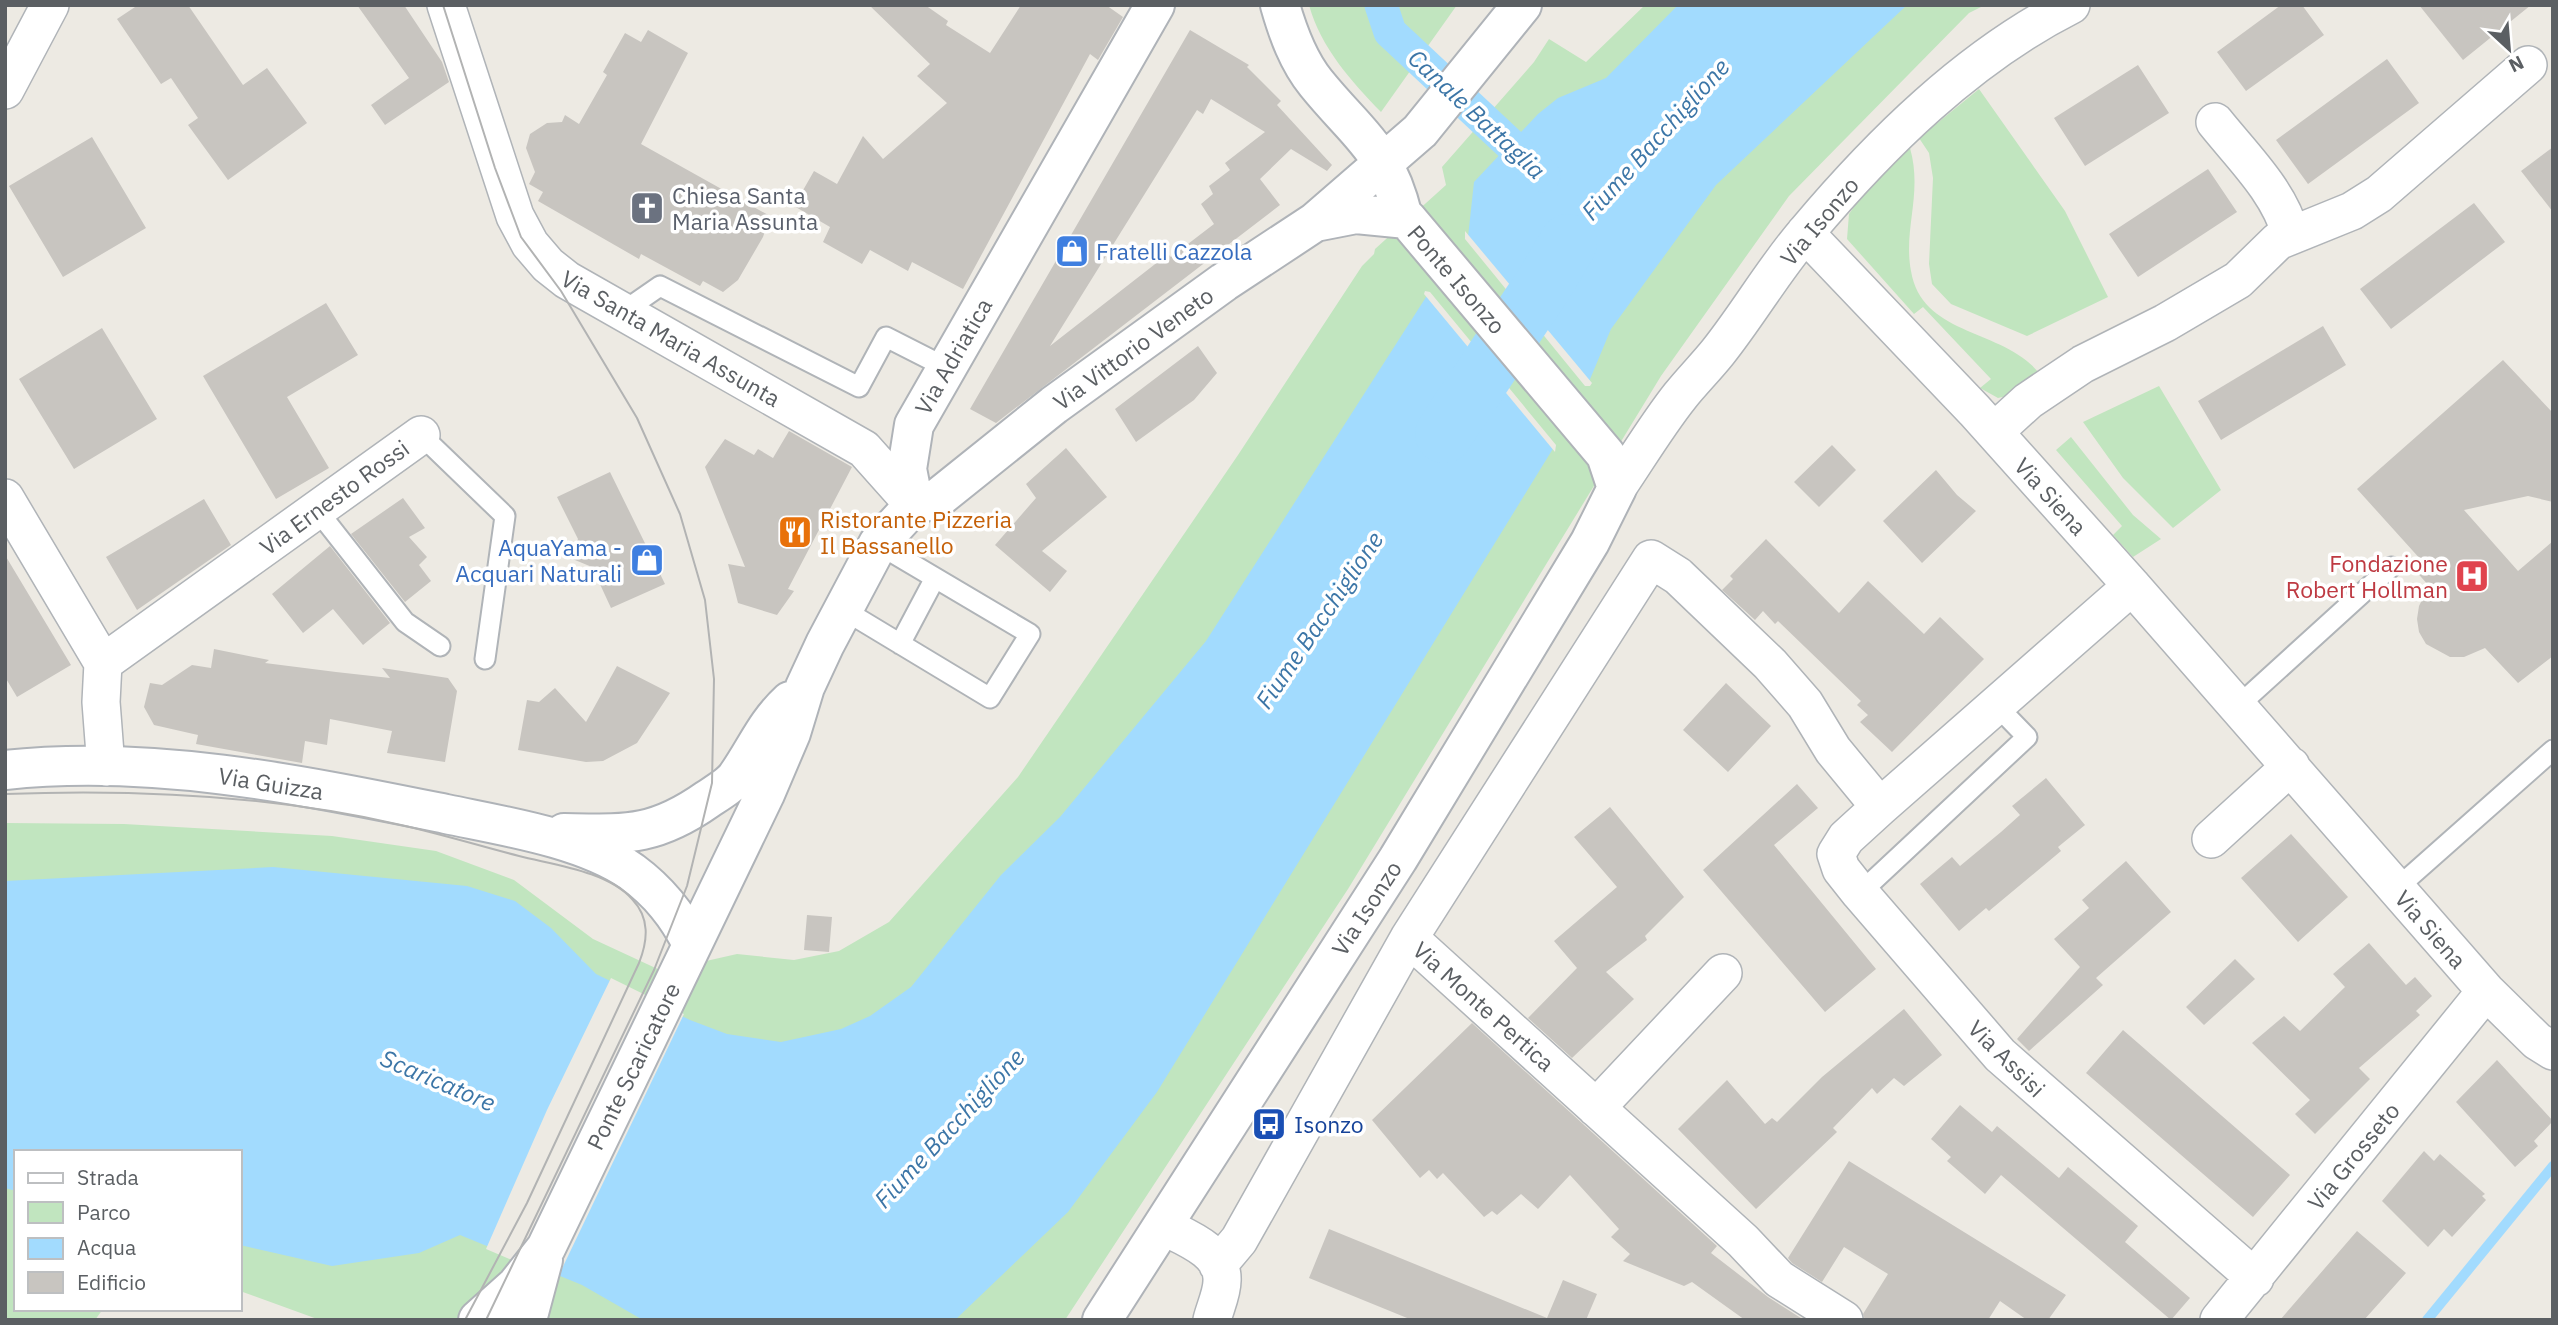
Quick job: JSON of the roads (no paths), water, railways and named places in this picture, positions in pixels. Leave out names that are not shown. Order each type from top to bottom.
[{"type":"main road","name":"Via Adriatica","points":[[914,505],[907,469],[914,425],[1155,5]]},
{"type":"main road","name":"Ponte Isonzo","points":[[1280,5],[1304,64],[1316,83],[1368,138],[1384,163],[1413,227],[1608,466]]},
{"type":"main road","name":"Via Vittorio Veneto","points":[[914,505],[937,498],[1054,405],[1224,282],[1315,222],[1420,131],[1512,14]]},
{"type":"main road","points":[[1315,222],[1356,214],[1413,227]]},
{"type":"main road","name":"Via Isonzo","points":[[1102,1320],[1398,859],[1590,542],[1608,466]]},
{"type":"main road","points":[[804,687],[878,544],[914,505]]},
{"type":"main road","name":"Ponte Scaricatore","points":[[525,1300],[546,1248],[765,794],[791,733],[804,687]]},
{"type":"main road","name":"Via Guizza","points":[[5,771],[107,767],[193,771],[278,783],[534,832],[611,835],[652,828],[672,821],[736,779],[770,719],[804,687]]},
{"type":"main road","name":"Via Guizza","points":[[534,832],[630,871],[676,914],[692,944]]},
{"type":"main road","points":[[478,1320],[525,1300]]},
{"type":"street","name":"Via Santa Maria Assunta","points":[[446,5],[502,179],[525,235],[548,265],[621,313],[864,449],[914,505]]},
{"type":"street","name":"Via Isonzo","points":[[1608,466],[1679,397],[1718,351],[1805,233],[1903,128],[2039,22],[2071,5]]},
{"type":"street","points":[[5,90],[42,8]]},
{"type":"street","points":[[1994,432],[2054,382],[2238,279],[2278,241],[2352,211],[2379,194],[2528,65]]},
{"type":"street","points":[[2215,122],[2286,214],[2291,235]]},
{"type":"street","name":"Via Siena","points":[[1805,233],[1994,432],[2291,766],[2486,991],[2537,1041],[2553,1051]]},
{"type":"street","name":"Via Ernesto Rossi","points":[[103,663],[421,435]]},
{"type":"street","points":[[5,498],[103,663],[101,702],[107,767]]},
{"type":"street","points":[[1409,938],[1651,559],[1678,576],[1770,664],[1805,704],[1833,750],[1880,807]]},
{"type":"street","name":"Via Assisi","points":[[2132,586],[1880,807],[1846,838],[1836,854],[1841,869],[1860,893],[2000,1055],[2255,1278]]},
{"type":"street","points":[[2211,839],[2291,766]]},
{"type":"street","name":"Via Monte Pertica","points":[[1218,1265],[1239,1240],[1409,938],[1743,1241],[1779,1279],[1844,1320]]},
{"type":"street","points":[[1596,1108],[1723,972]]},
{"type":"street","name":"Via Grosseto","points":[[2219,1320],[2486,991]]},
{"type":"street","points":[[1163,1226],[1199,1244],[1218,1265],[1223,1280],[1212,1320]]},
{"type":"lane","points":[[621,313],[660,286],[859,387],[886,337],[947,368]]},
{"type":"lane","name":"Via Ernesto Rossi","points":[[421,435],[505,516],[485,659]]},
{"type":"lane","points":[[317,510],[405,622],[440,646]]},
{"type":"lane","points":[[844,610],[990,698],[1030,635],[878,544]]},
{"type":"lane","points":[[2238,706],[2392,567]]},
{"type":"lane","points":[[900,644],[936,578]]},
{"type":"lane","points":[[1860,893],[2027,737],[1995,704]]},
{"type":"lane","points":[[2396,889],[2553,750]]},
{"type":"water","points":[[1678,5],[1907,5],[1716,185],[1611,329],[1588,384],[1468,237],[1474,182],[1538,114],[1558,98],[1606,78]]},
{"type":"water","name":"Scaricatore","points":[[1428,294],[1554,447],[1157,1092],[1068,1212],[955,1320],[643,1320],[582,1285],[460,1235],[419,1253],[332,1266],[242,1245],[242,1150],[14,1150],[14,1190],[5,1188],[5,881],[273,867],[467,886],[515,901],[551,928],[596,974],[690,1020],[727,1034],[781,1042],[841,1029],[870,1016],[911,987],[1001,875],[1060,817],[1206,641]]},
{"type":"waterway","name":"Canale Battaglia","points":[[1381,5],[1390,32],[1544,176]]},
{"type":"waterway","name":"Fiume Bacchiglione","points":[[1444,434],[1568,243]]},
{"type":"waterway","points":[[2427,1320],[2553,1166]]},
{"type":"tram line","points":[[443,5],[495,168],[521,237],[561,291],[637,418],[680,514],[705,600],[714,679],[712,783],[687,886],[654,970],[486,1320]]},
{"type":"tram line","points":[[5,794],[204,796],[352,815],[579,870],[609,882],[632,899],[642,914],[646,930],[639,963],[527,1203],[465,1320]]},
{"type":"place","name":"Chiesa Santa Maria Assunta","points":[[647,208]]},
{"type":"place","name":"Fratelli Cazzola","points":[[1072,251]]},
{"type":"place","name":"Ristorante Pizzeria Il Bassanello","points":[[795,532]]},
{"type":"place","name":"AquaYama - Acquari Naturali","points":[[647,560]]},
{"type":"place","name":"Fondazione Robert Hollman","points":[[2472,576]]},
{"type":"place","name":"Isonzo","points":[[1269,1124]]}]
